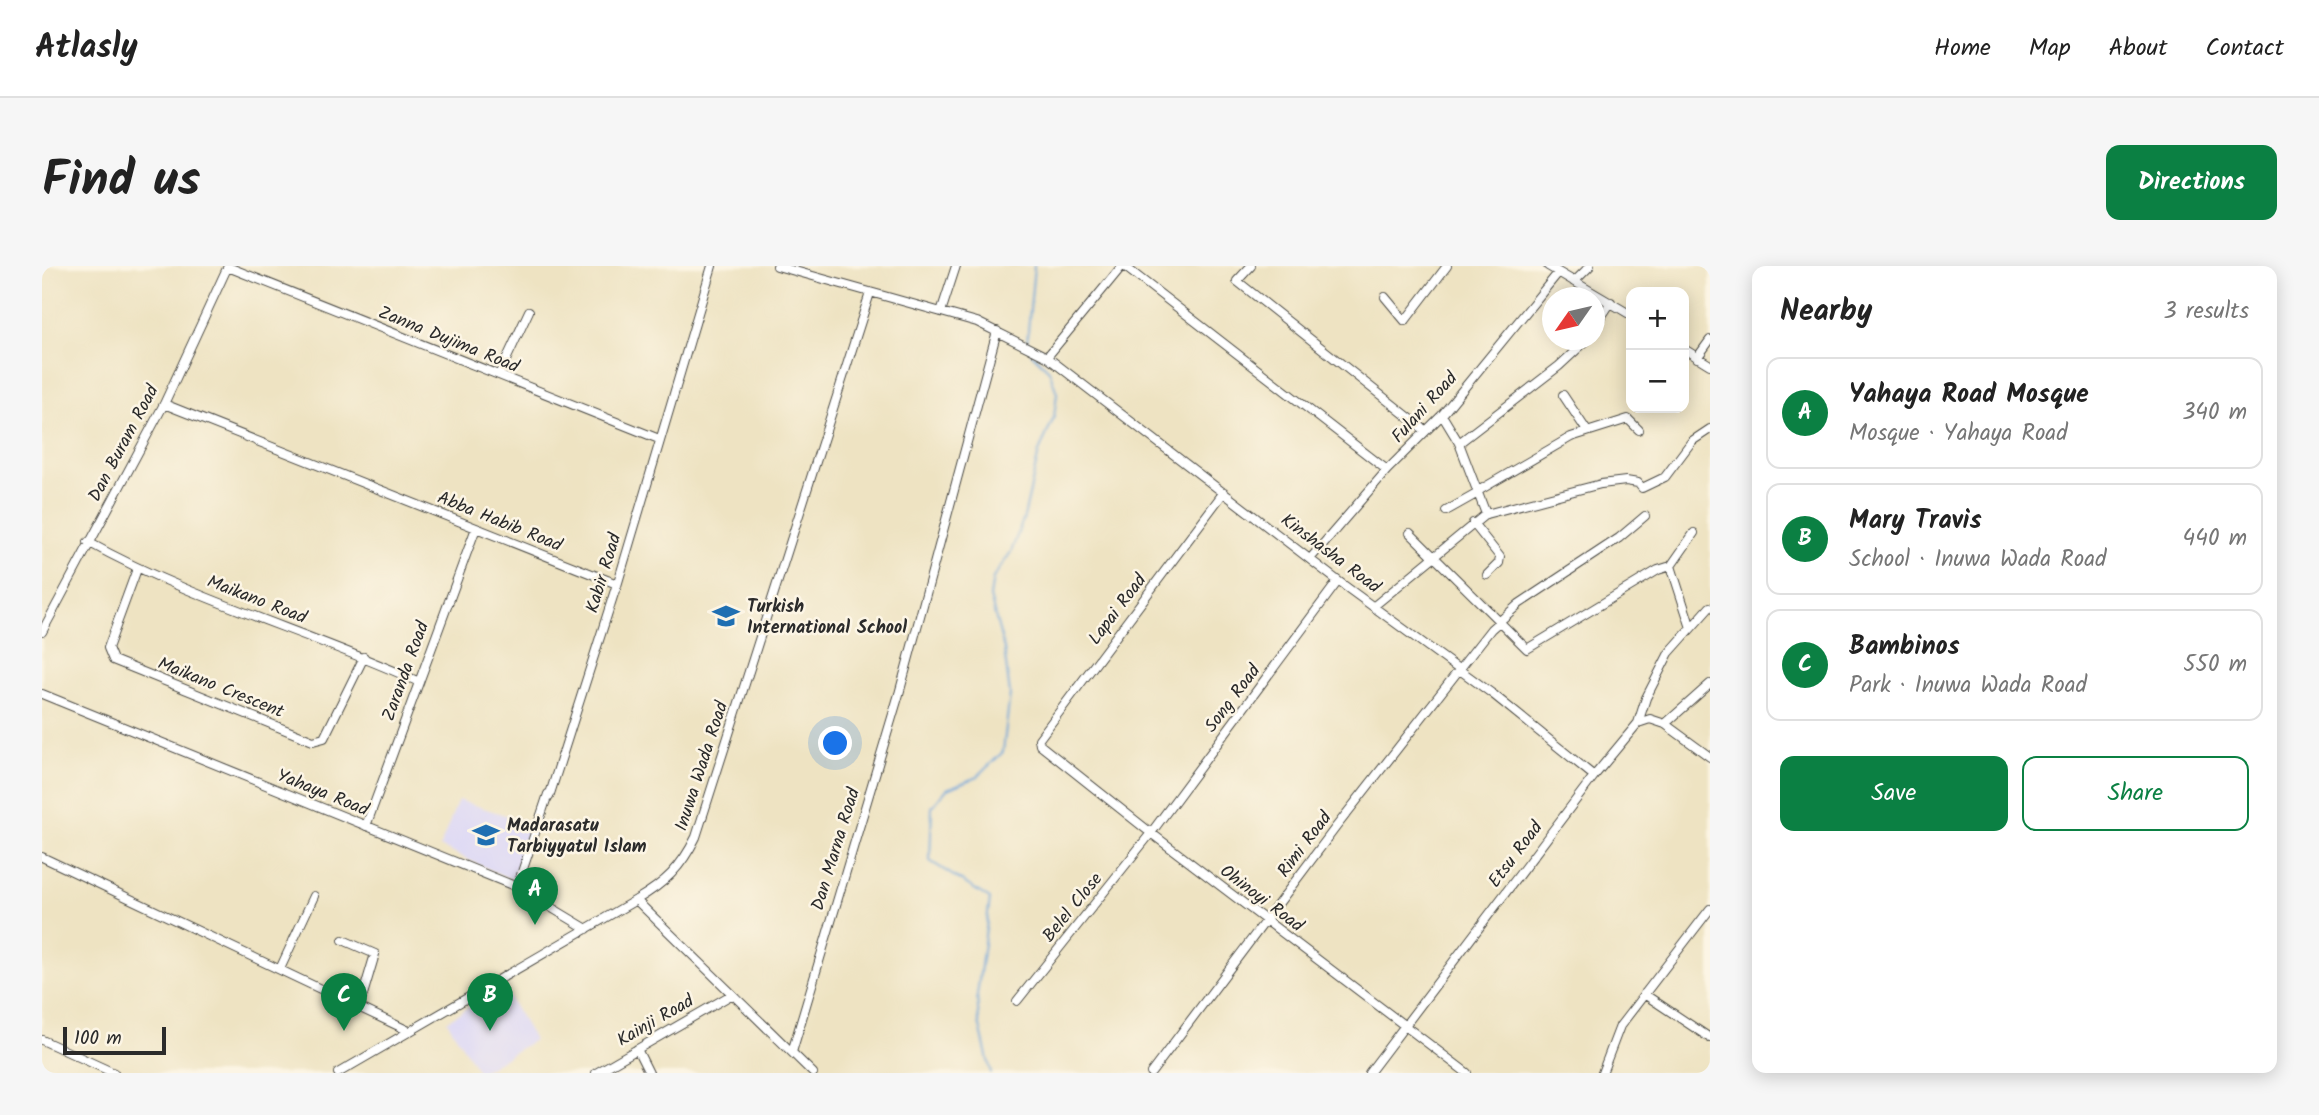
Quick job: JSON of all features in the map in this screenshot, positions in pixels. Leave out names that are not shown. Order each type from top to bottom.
[{"type":"street","name":"Kabir Road","points":[[617,584],[712,266]]},
{"type":"street","name":"Kinshasha Road","points":[[776,266],[941,312],[997,331],[1032,347],[1338,581],[1564,749],[1594,776]]},
{"type":"street","points":[[941,312],[956,266]]},
{"type":"street","points":[[1047,357],[1123,266],[1387,470]]},
{"type":"street","points":[[1251,266],[1237,282],[1426,431]]},
{"type":"street","points":[[1385,297],[1402,321],[1405,321],[1447,266]]},
{"type":"street","points":[[1548,266],[1626,312]]},
{"type":"street","points":[[1574,282],[1590,266]]},
{"type":"street","name":"Zanna Dujima Road","points":[[228,267],[659,439]]},
{"type":"street","name":"Dan Buram Road","points":[[42,632],[164,404],[193,335],[228,267]]},
{"type":"street","name":"Fulani Road","points":[[1310,559],[1387,470],[1442,415],[1558,273]]},
{"type":"street","name":"Inuwa Wada Road","points":[[338,1073],[665,883],[684,862],[696,837],[870,293]]},
{"type":"street","points":[[1605,311],[1611,302]]},
{"type":"street","points":[[499,375],[530,311]]},
{"type":"street","name":"Dan Marna Road","points":[[793,1052],[899,694],[997,331]]},
{"type":"street","points":[[1697,358],[1710,340]]},
{"type":"street","points":[[1459,443],[1576,350]]},
{"type":"street","points":[[1685,350],[1710,365]]},
{"type":"street","points":[[1563,395],[1587,431]]},
{"type":"street","name":"Abba Habib Road","points":[[164,404],[617,584]]},
{"type":"street","points":[[1442,415],[1459,443],[1486,514]]},
{"type":"street","points":[[1446,511],[1587,431],[1628,419],[1639,430]]},
{"type":"street","points":[[1374,606],[1431,556],[1486,514],[1601,484],[1626,481],[1638,483],[1642,488],[1665,477],[1692,441],[1710,429]]},
{"type":"street","name":"Lapai Road","points":[[1040,745],[1039,738],[1224,492]]},
{"type":"street","name":"Rimi Road","points":[[1151,1073],[1458,669],[1501,621],[1539,590],[1619,538],[1645,516]]},
{"type":"street","points":[[1473,523],[1500,557],[1499,564],[1487,575]]},
{"type":"street","name":"Zaranda Road","points":[[366,826],[417,681],[476,528]]},
{"type":"street","points":[[1410,533],[1501,621],[1522,645],[1531,647],[1658,569],[1671,566],[1694,533]]},
{"type":"street","name":"Maikano Road","points":[[88,542],[137,569],[363,657],[417,681]]},
{"type":"street","points":[[1671,566],[1691,628]]},
{"type":"street","name":"Maikano Crescent","points":[[137,569],[108,648],[113,660],[313,741],[324,738],[363,657]]},
{"type":"street","name":"Song Road","points":[[1151,833],[1338,581]]},
{"type":"street","points":[[549,797],[617,584]]},
{"type":"street","name":"Kabir Road","points":[[517,887],[613,597]]},
{"type":"street","name":"Etsu Road","points":[[1369,1073],[1594,776],[1638,723],[1646,698],[1669,653],[1710,607]]},
{"type":"street","points":[[1665,724],[1710,684]]},
{"type":"street","name":"Yahaya Road","points":[[42,694],[517,887],[587,929]]},
{"type":"street","points":[[1638,723],[1650,719],[1665,724],[1709,754]]},
{"type":"street","name":"Ohinoyi Road","points":[[1040,745],[1151,833],[1467,1073]]},
{"type":"street","name":"Belel Close","points":[[1017,1001],[1151,833]]},
{"type":"street","points":[[42,857],[409,1031]]},
{"type":"street","points":[[280,969],[314,896]]},
{"type":"street","points":[[636,900],[813,1073]]},
{"type":"street","points":[[1602,1073],[1620,1026],[1710,909]]},
{"type":"street","points":[[344,940],[375,954],[359,1009]]},
{"type":"street","points":[[1644,994],[1710,1038]]},
{"type":"street","name":"Kainji Road","points":[[596,1073],[731,995]]},
{"type":"street","points":[[42,1040],[114,1073]]},
{"type":"street","points":[[637,1049],[649,1073]]},
{"type":"shaded area","name":"Madarasatu Tarbiyyatul Islam","points":[[458,800],[530,823],[513,880],[440,847]]},
{"type":"shaded area","points":[[502,985],[534,1040],[479,1073],[447,1021]]},
{"type":"waterway","points":[[1027,342],[1034,266]]},
{"type":"waterway","points":[[991,1073],[979,1022],[977,995],[990,899],[930,861],[932,807],[947,789],[977,777],[1003,752],[1010,694],[1004,649],[990,597],[993,578],[1011,552],[1024,517],[1039,452],[1054,417],[1057,393],[1049,370],[1031,353]]},
{"type":"place","name":"Turkish International School","points":[[726,616]]},
{"type":"place","name":"Madarasatu Tarbiyyatul Islam","points":[[486,835]]},
{"type":"place","name":"Yahaya Road Mosque","points":[[535,925]]},
{"type":"place","name":"Bambinos","points":[[344,1031]]},
{"type":"place","name":"Mary Travis","points":[[490,1031]]}]
